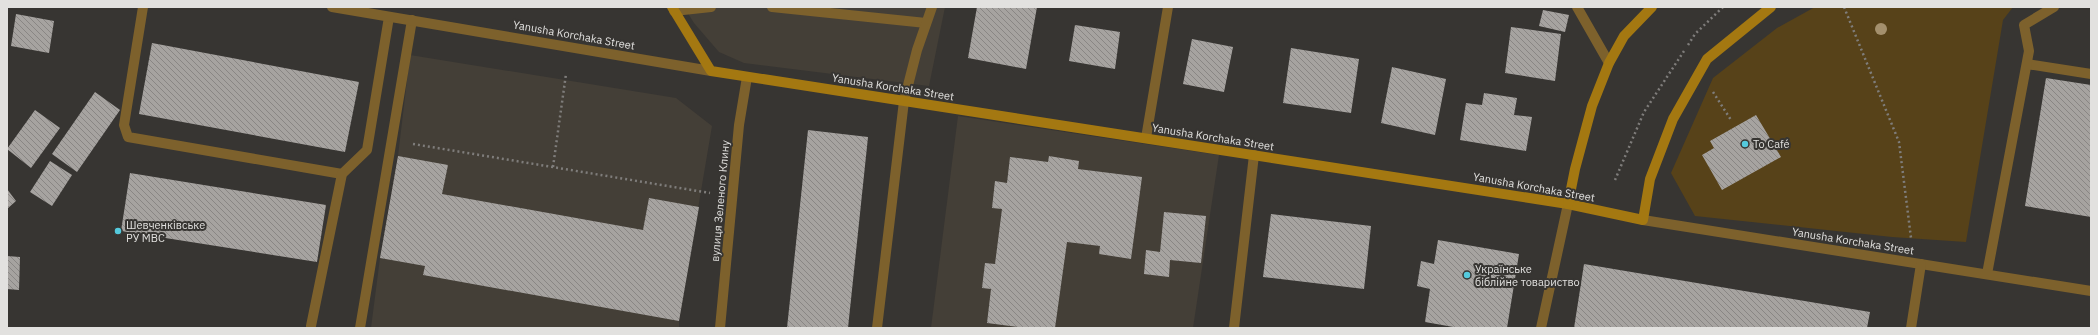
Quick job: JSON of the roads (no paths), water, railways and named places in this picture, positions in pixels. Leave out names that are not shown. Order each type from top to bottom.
[{"type":"street","points":[[143,7],[124,125],[128,137],[342,174]]},
{"type":"street","name":"Yanusha Korchaka Street","points":[[332,7],[747,77],[1568,204],[1643,220],[2091,290]]},
{"type":"street","points":[[711,7],[673,9],[711,71]]},
{"type":"street","points":[[772,7],[926,23]]},
{"type":"street","points":[[877,328],[904,101],[909,76],[932,7]]},
{"type":"street","points":[[1146,138],[1168,7]]},
{"type":"street","points":[[1577,7],[1609,63]]},
{"type":"street","points":[[1541,328],[1575,169],[1592,106],[1609,63],[1624,36],[1652,7]]},
{"type":"street","points":[[1643,220],[1650,179],[1673,119],[1707,59],[1771,7]]},
{"type":"street","points":[[1987,274],[2029,51],[2024,25],[2054,7]]},
{"type":"street","points":[[311,326],[342,174],[367,150],[389,17]]},
{"type":"street","points":[[360,328],[412,20]]},
{"type":"street","points":[[2027,64],[2091,74]]},
{"type":"street","name":"вулиця Зеленого Клину","points":[[720,328],[739,125],[747,77]]},
{"type":"street","points":[[1234,328],[1254,155]]},
{"type":"street","points":[[1911,328],[1921,264]]},
{"type":"place","name":"To Café","points":[[1745,144]]},
{"type":"place","name":"Шевченківське РУ МВС","points":[[118,231]]},
{"type":"place","name":"Українське біблійне товариство","points":[[1467,275]]}]
